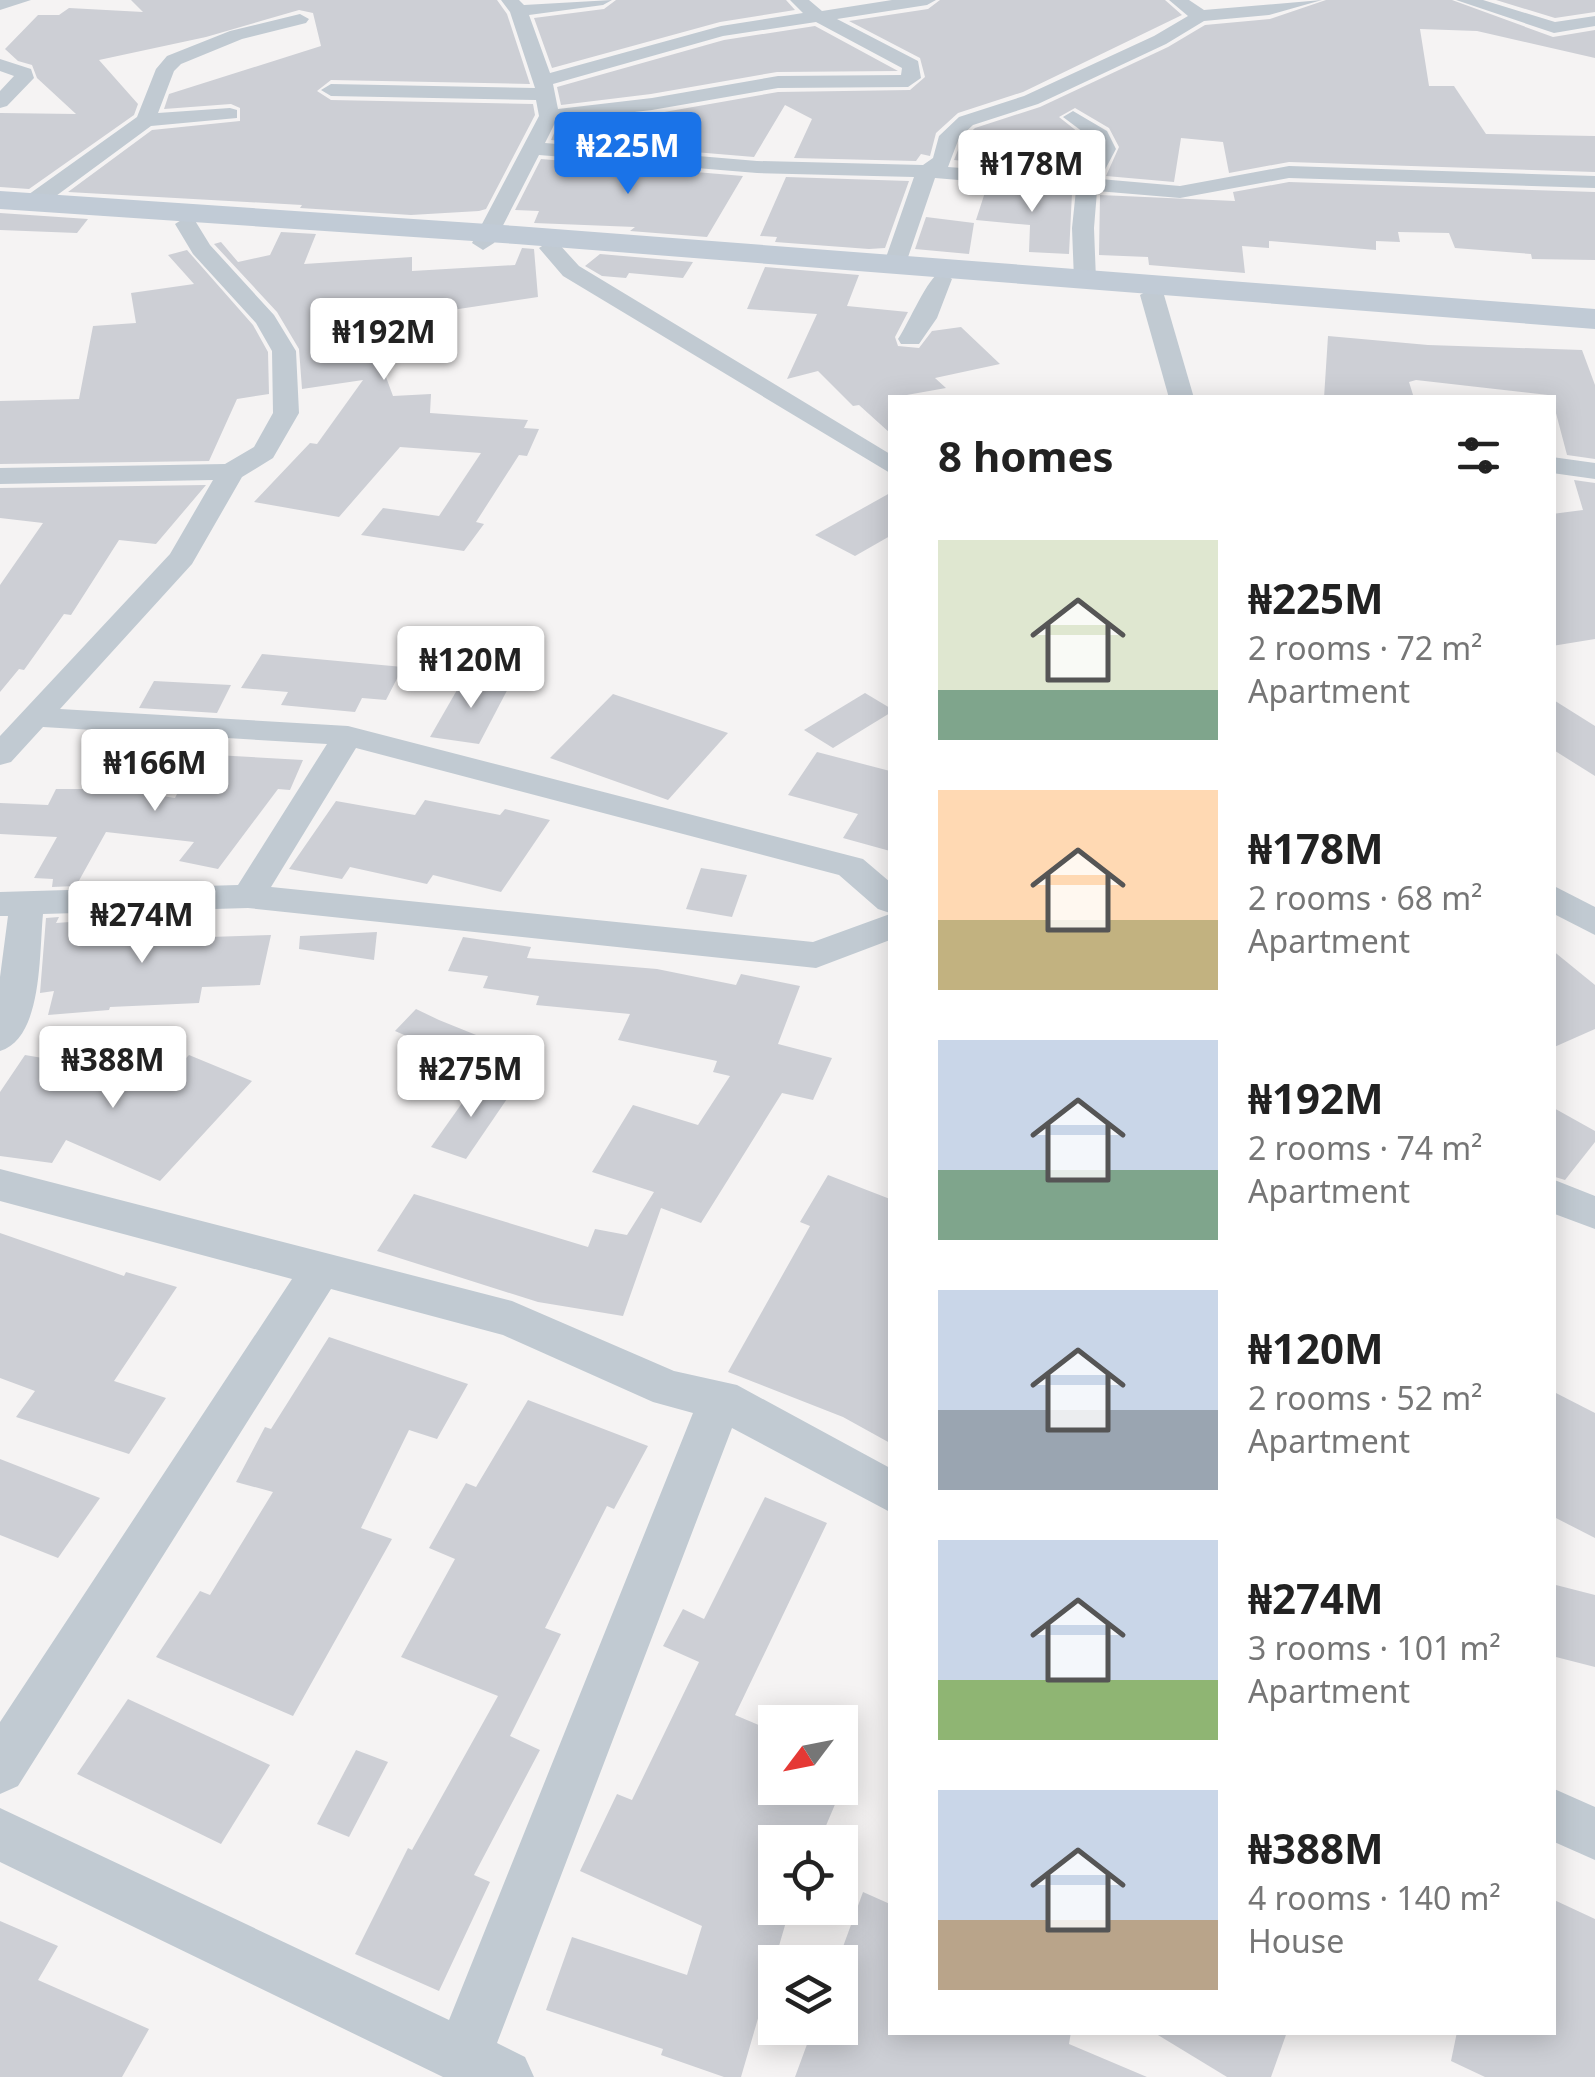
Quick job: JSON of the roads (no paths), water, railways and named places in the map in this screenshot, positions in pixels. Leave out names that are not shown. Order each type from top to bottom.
[{"type":"main road","points":[[0,200],[1595,319]]},
{"type":"main road","points":[[0,212],[486,238],[550,248],[1595,328]]},
{"type":"street","points":[[0,5],[22,0]]},
{"type":"street","points":[[486,238],[549,116],[545,88],[515,6],[603,0]]},
{"type":"street","points":[[533,148],[637,130],[750,84],[901,83],[911,78],[911,65],[816,15],[799,0]]},
{"type":"street","points":[[331,90],[545,88],[721,31],[878,3],[927,0]]},
{"type":"street","points":[[1178,0],[1200,16]]},
{"type":"street","points":[[894,266],[927,171],[943,160],[949,136],[966,120],[1031,100],[1160,40],[1200,16],[1269,10],[1313,0]]},
{"type":"street","points":[[1465,0],[1554,28],[1595,20]]},
{"type":"street","points":[[146,120],[164,68],[174,60],[236,35],[300,19]]},
{"type":"street","points":[[0,65],[24,73],[24,78],[0,102]]},
{"type":"street","points":[[34,202],[146,120],[230,114]]},
{"type":"street","points":[[549,116],[637,130],[757,167],[927,171],[1180,192],[1288,172],[1323,171],[1595,182]]},
{"type":"street","points":[[1073,117],[1100,135],[1106,149],[1089,171],[1082,209],[1086,280]]},
{"type":"street","points":[[0,755],[20,724],[182,558],[232,472],[264,452],[286,412],[284,351],[266,320],[201,249],[186,224]]},
{"type":"street","points":[[550,248],[571,271],[888,464]]},
{"type":"street","points":[[910,340],[925,318],[942,279]]},
{"type":"street","points":[[1152,295],[1181,395]]},
{"type":"street","points":[[1556,466],[1595,471]]},
{"type":"street","points":[[0,476],[232,472]]},
{"type":"street","points":[[20,724],[348,736],[851,867],[888,900]]},
{"type":"street","points":[[248,896],[348,736]]},
{"type":"street","points":[[0,1037],[14,1019],[14,904],[248,896],[816,955],[888,927]]},
{"type":"street","points":[[1556,899],[1595,923]]},
{"type":"street","points":[[0,1185],[512,1319],[668,1389],[721,1399],[888,1490]]},
{"type":"street","points":[[1556,1197],[1595,1212]]},
{"type":"street","points":[[0,1768],[322,1268]]},
{"type":"street","points":[[0,1834],[484,2066],[721,1399]]},
{"type":"street","points":[[1556,1816],[1595,1834]]}]
